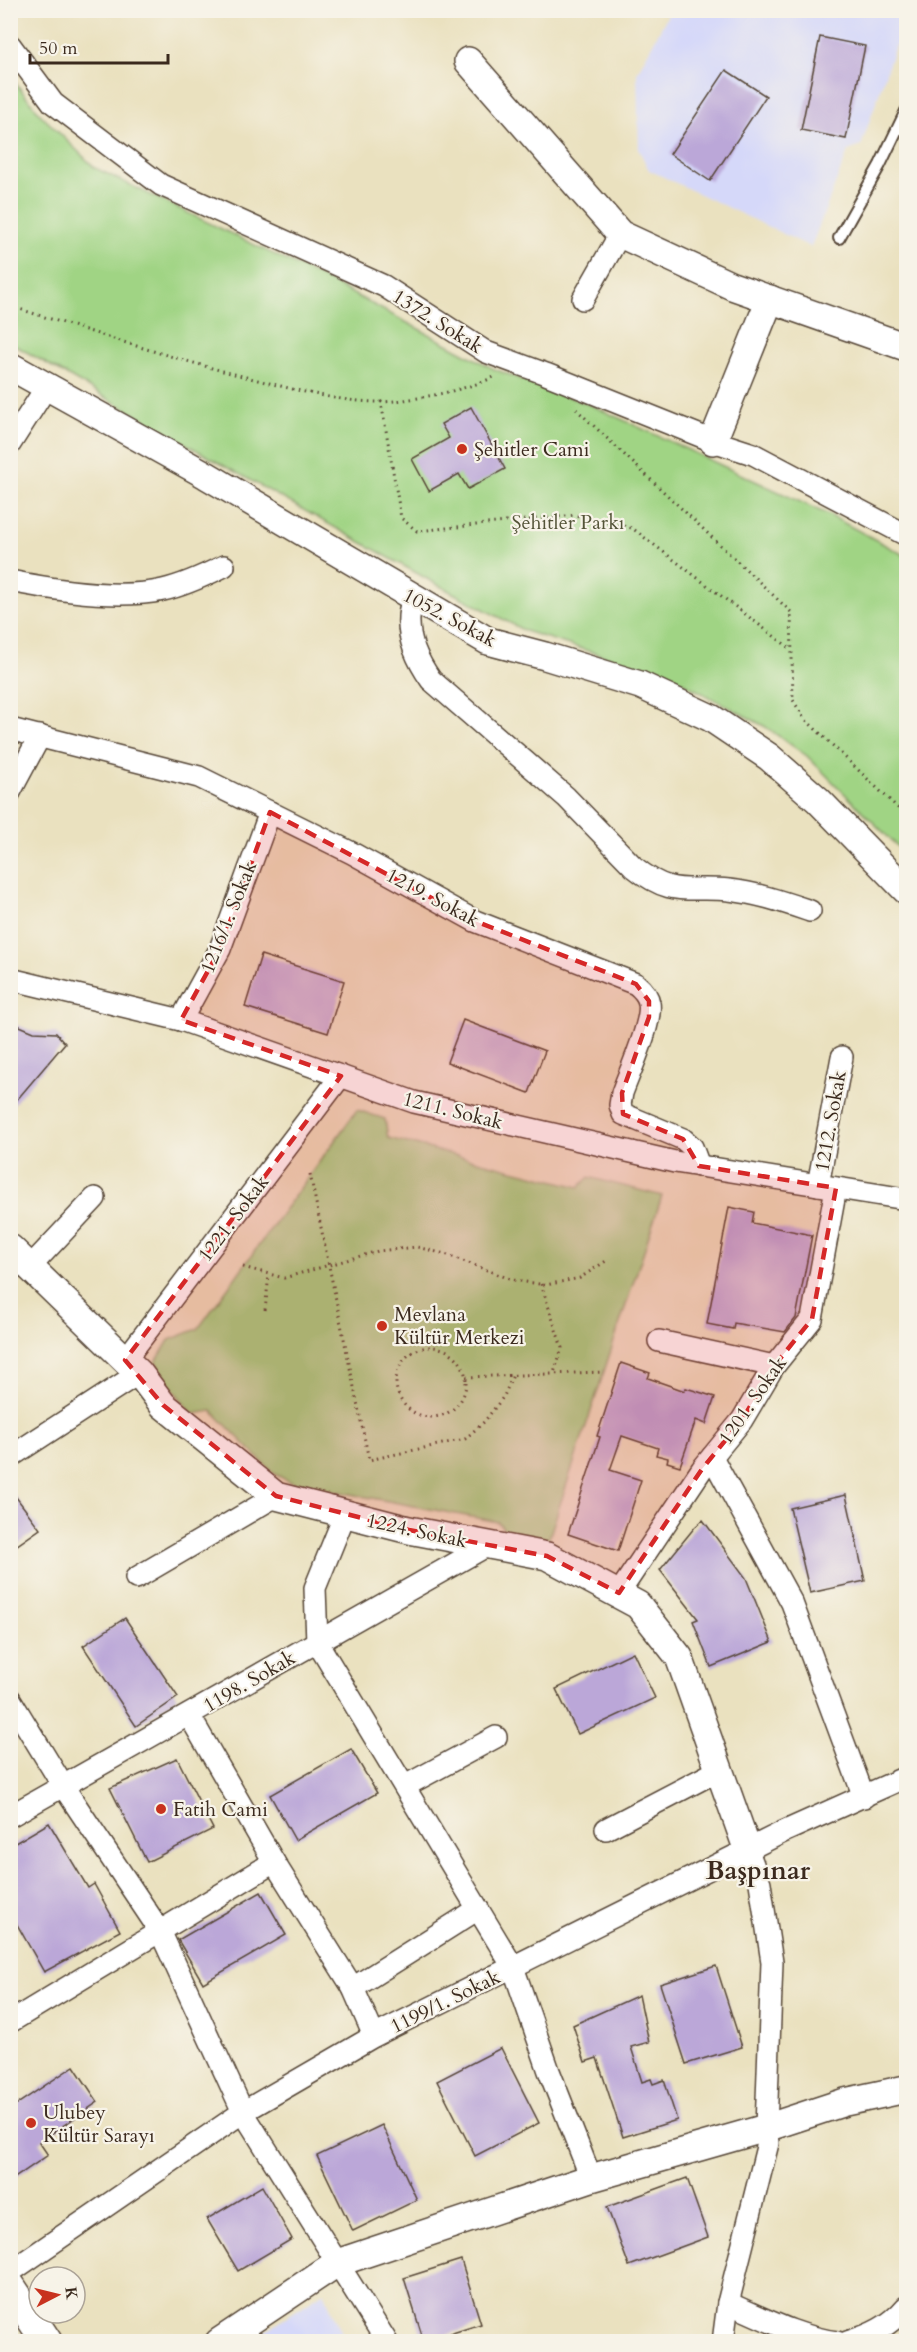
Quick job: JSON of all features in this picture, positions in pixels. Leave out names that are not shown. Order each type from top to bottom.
[{"type":"main road","points":[[10,2286],[47,2342]]},
{"type":"street","name":"1372. Sokak","points":[[10,45],[53,103],[161,185],[384,286],[486,352],[713,441],[753,454],[906,535]]},
{"type":"street","points":[[468,61],[620,234],[732,286],[906,347]]},
{"type":"street","points":[[582,299],[620,234]]},
{"type":"street","points":[[713,441],[770,299]]},
{"type":"street","name":"1052. Sokak","points":[[10,366],[206,475],[488,642],[545,656],[640,685],[711,718],[769,757],[818,800],[906,890]]},
{"type":"street","points":[[10,444],[47,386]]},
{"type":"street","points":[[10,582],[67,590],[142,593],[180,586],[224,566]]},
{"type":"street","points":[[413,598],[408,614],[409,632],[417,658],[431,680],[566,797],[645,877],[673,888],[688,891],[729,890],[771,898],[810,911]]},
{"type":"street","name":"1219. Sokak","points":[[10,729],[199,777],[351,853],[475,921],[636,984],[643,990],[649,1002],[649,1017],[622,1093],[620,1105],[623,1114],[683,1139],[692,1147],[699,1166]]},
{"type":"street","points":[[10,792],[40,736]]},
{"type":"street","name":"1216/1. Sokak","points":[[181,1020],[220,949],[270,812]]},
{"type":"street","name":"1211. Sokak","points":[[10,979],[181,1020],[414,1102],[699,1166],[906,1199]]},
{"type":"street","name":"1212. Sokak","points":[[827,1186],[842,1057]]},
{"type":"street","name":"1221. Sokak","points":[[10,1457],[132,1367],[341,1076]]},
{"type":"street","name":"1201. Sokak","points":[[619,1593],[712,1457],[742,1420],[774,1366],[812,1319],[827,1186]]},
{"type":"street","points":[[30,1267],[95,1198]]},
{"type":"street","name":"1224. Sokak","points":[[10,1248],[132,1367],[163,1405],[276,1496],[409,1530],[547,1556],[638,1605],[679,1657],[748,1851]]},
{"type":"street","points":[[659,1341],[774,1366]]},
{"type":"street","points":[[712,1457],[792,1603],[864,1797]]},
{"type":"street","points":[[136,1578],[276,1496]]},
{"type":"street","points":[[345,1514],[315,1588],[317,1642],[513,1967],[549,2071],[591,2178]]},
{"type":"street","name":"1198. Sokak","points":[[10,1816],[488,1545]]},
{"type":"street","points":[[10,1699],[63,1786],[160,1931],[243,2112],[387,2342]]},
{"type":"street","points":[[189,1715],[274,1862],[353,1988],[374,2036]]},
{"type":"street","points":[[405,1786],[496,1737]]},
{"type":"street","points":[[606,1829],[719,1770]]},
{"type":"street","name":"1199/1. Sokak","points":[[10,2272],[243,2112],[374,2036],[783,1832],[906,1777]]},
{"type":"street","points":[[723,2342],[728,2303],[768,2143],[766,2128],[772,1962],[760,1883],[748,1851]]},
{"type":"street","points":[[10,2022],[274,1862]]},
{"type":"street","points":[[353,1988],[478,1909]]},
{"type":"street","points":[[219,2342],[337,2263],[591,2178],[766,2128],[845,2102],[906,2089]]},
{"type":"street","points":[[728,2303],[777,2325],[819,2340],[837,2342]]},
{"type":"street","points":[[847,2342],[868,2336],[895,2320],[906,2307]]},
{"type":"lane","points":[[839,238],[880,165],[906,111]]},
{"type":"path","points":[[10,306],[194,364],[314,395],[381,401],[436,394],[483,382],[503,372]]},
{"type":"path","points":[[381,401],[401,518],[417,531],[575,515],[632,528],[792,650]]},
{"type":"path","points":[[568,401],[791,612],[793,700],[804,718],[900,810],[906,813]]},
{"type":"path","points":[[310,1174],[369,1461],[465,1440],[484,1422],[504,1396],[513,1375]]},
{"type":"path","points":[[243,1267],[284,1278],[378,1251],[417,1247],[445,1254],[513,1280],[541,1284],[580,1278],[609,1259]]},
{"type":"path","points":[[265,1310],[269,1275]]},
{"type":"path","points":[[541,1284],[562,1348],[553,1374]]},
{"type":"path","points":[[432,1346],[454,1355],[462,1365],[466,1377],[463,1398],[447,1414],[436,1417],[415,1414],[399,1398],[396,1388],[396,1375],[401,1364],[414,1351],[432,1346]]},
{"type":"path","points":[[466,1377],[603,1372]]},
{"type":"highlighted area","points":[[270,812],[475,921],[636,984],[649,1001],[649,1017],[622,1093],[623,1114],[683,1139],[699,1166],[836,1188],[812,1319],[774,1366],[742,1420],[702,1469],[619,1593],[547,1556],[409,1530],[276,1496],[163,1405],[125,1360],[341,1076],[181,1020],[220,949]]},
{"type":"shaded area","points":[[670,11],[906,11],[906,31],[894,49],[861,146],[848,151],[811,247],[649,170],[639,150],[637,73]]},
{"type":"shaded area","points":[[324,2292],[345,2341],[250,2341]]},
{"type":"green space","name":"Şehitler Parkı","points":[[10,76],[41,115],[95,168],[325,279],[494,369],[593,406],[831,516],[906,556],[906,855],[807,756],[764,726],[674,678],[525,631],[221,464],[11,343]]},
{"type":"green space","points":[[357,1110],[385,1119],[388,1138],[579,1187],[589,1177],[662,1196],[548,1541],[508,1534],[498,1522],[293,1483],[274,1474],[212,1411],[193,1414],[162,1376],[156,1362],[169,1340],[198,1329]]},
{"type":"building","points":[[820,37],[865,46],[846,139],[801,130]]},
{"type":"building","points":[[726,70],[766,96],[710,181],[670,154]]},
{"type":"building","name":"Şehitler Cami","points":[[471,407],[505,469],[468,489],[459,474],[429,491],[412,459],[449,438],[441,424]]},
{"type":"building","points":[[261,955],[344,981],[328,1033],[245,1007]]},
{"type":"building","points":[[463,1020],[545,1051],[529,1093],[447,1062]]},
{"type":"building","points":[[10,1022],[34,1032],[56,1033],[65,1043],[10,1108]]},
{"type":"building","points":[[729,1207],[754,1212],[752,1223],[812,1235],[796,1318],[785,1332],[734,1323],[733,1329],[707,1324]]},
{"type":"building","points":[[621,1363],[650,1373],[648,1378],[685,1391],[686,1388],[715,1397],[706,1424],[696,1420],[680,1466],[667,1462],[668,1458],[656,1455],[658,1448],[622,1436],[610,1470],[641,1480],[618,1551],[568,1534],[600,1437],[597,1436]]},
{"type":"building","points":[[10,1489],[40,1529],[10,1550]]},
{"type":"building","points":[[846,1495],[865,1581],[810,1593],[790,1508]]},
{"type":"building","points":[[703,1520],[746,1578],[772,1642],[711,1667],[693,1621],[698,1619],[660,1570]]},
{"type":"building","points":[[125,1618],[178,1697],[136,1726],[83,1646]]},
{"type":"building","points":[[633,1652],[655,1698],[578,1734],[556,1689]]},
{"type":"building","points":[[351,1749],[377,1793],[295,1840],[270,1795]]},
{"type":"building","name":"Fatih Cami","points":[[177,1758],[213,1829],[147,1862],[110,1788]]},
{"type":"building","points":[[49,1823],[88,1888],[94,1884],[120,1931],[44,1972],[10,1912],[10,1846]]},
{"type":"building","points":[[261,1892],[286,1935],[203,1983],[178,1940]]},
{"type":"building","points":[[716,1966],[742,2047],[686,2064],[660,1984]]},
{"type":"building","points":[[639,1995],[649,2042],[631,2047],[642,2082],[651,2079],[653,2084],[664,2080],[677,2120],[623,2137],[597,2058],[585,2062],[573,2025]]},
{"type":"building","points":[[501,2048],[539,2123],[475,2156],[437,2081]]},
{"type":"building","name":"Ulubey Kültür Sarayı","points":[[74,2066],[98,2102],[39,2142],[48,2155],[10,2181],[10,2109]]},
{"type":"building","points":[[382,2125],[417,2200],[353,2231],[317,2156]]},
{"type":"building","points":[[687,2178],[708,2237],[629,2266],[607,2207]]},
{"type":"building","points":[[262,2186],[292,2239],[238,2271],[207,2219]]},
{"type":"building","points":[[461,2260],[481,2324],[424,2342],[404,2278]]},
{"type":"place","name":"Şehitler Cami","points":[[462,449]]},
{"type":"place","name":"Mevlana Kültür Merkezi","points":[[382,1326]]},
{"type":"place","name":"Fatih Cami","points":[[161,1809]]},
{"type":"place","name":"Ulubey Kültür Sarayı","points":[[31,2123]]},
{"type":"district","name":"Başpınar","points":[[758,1870]]}]
